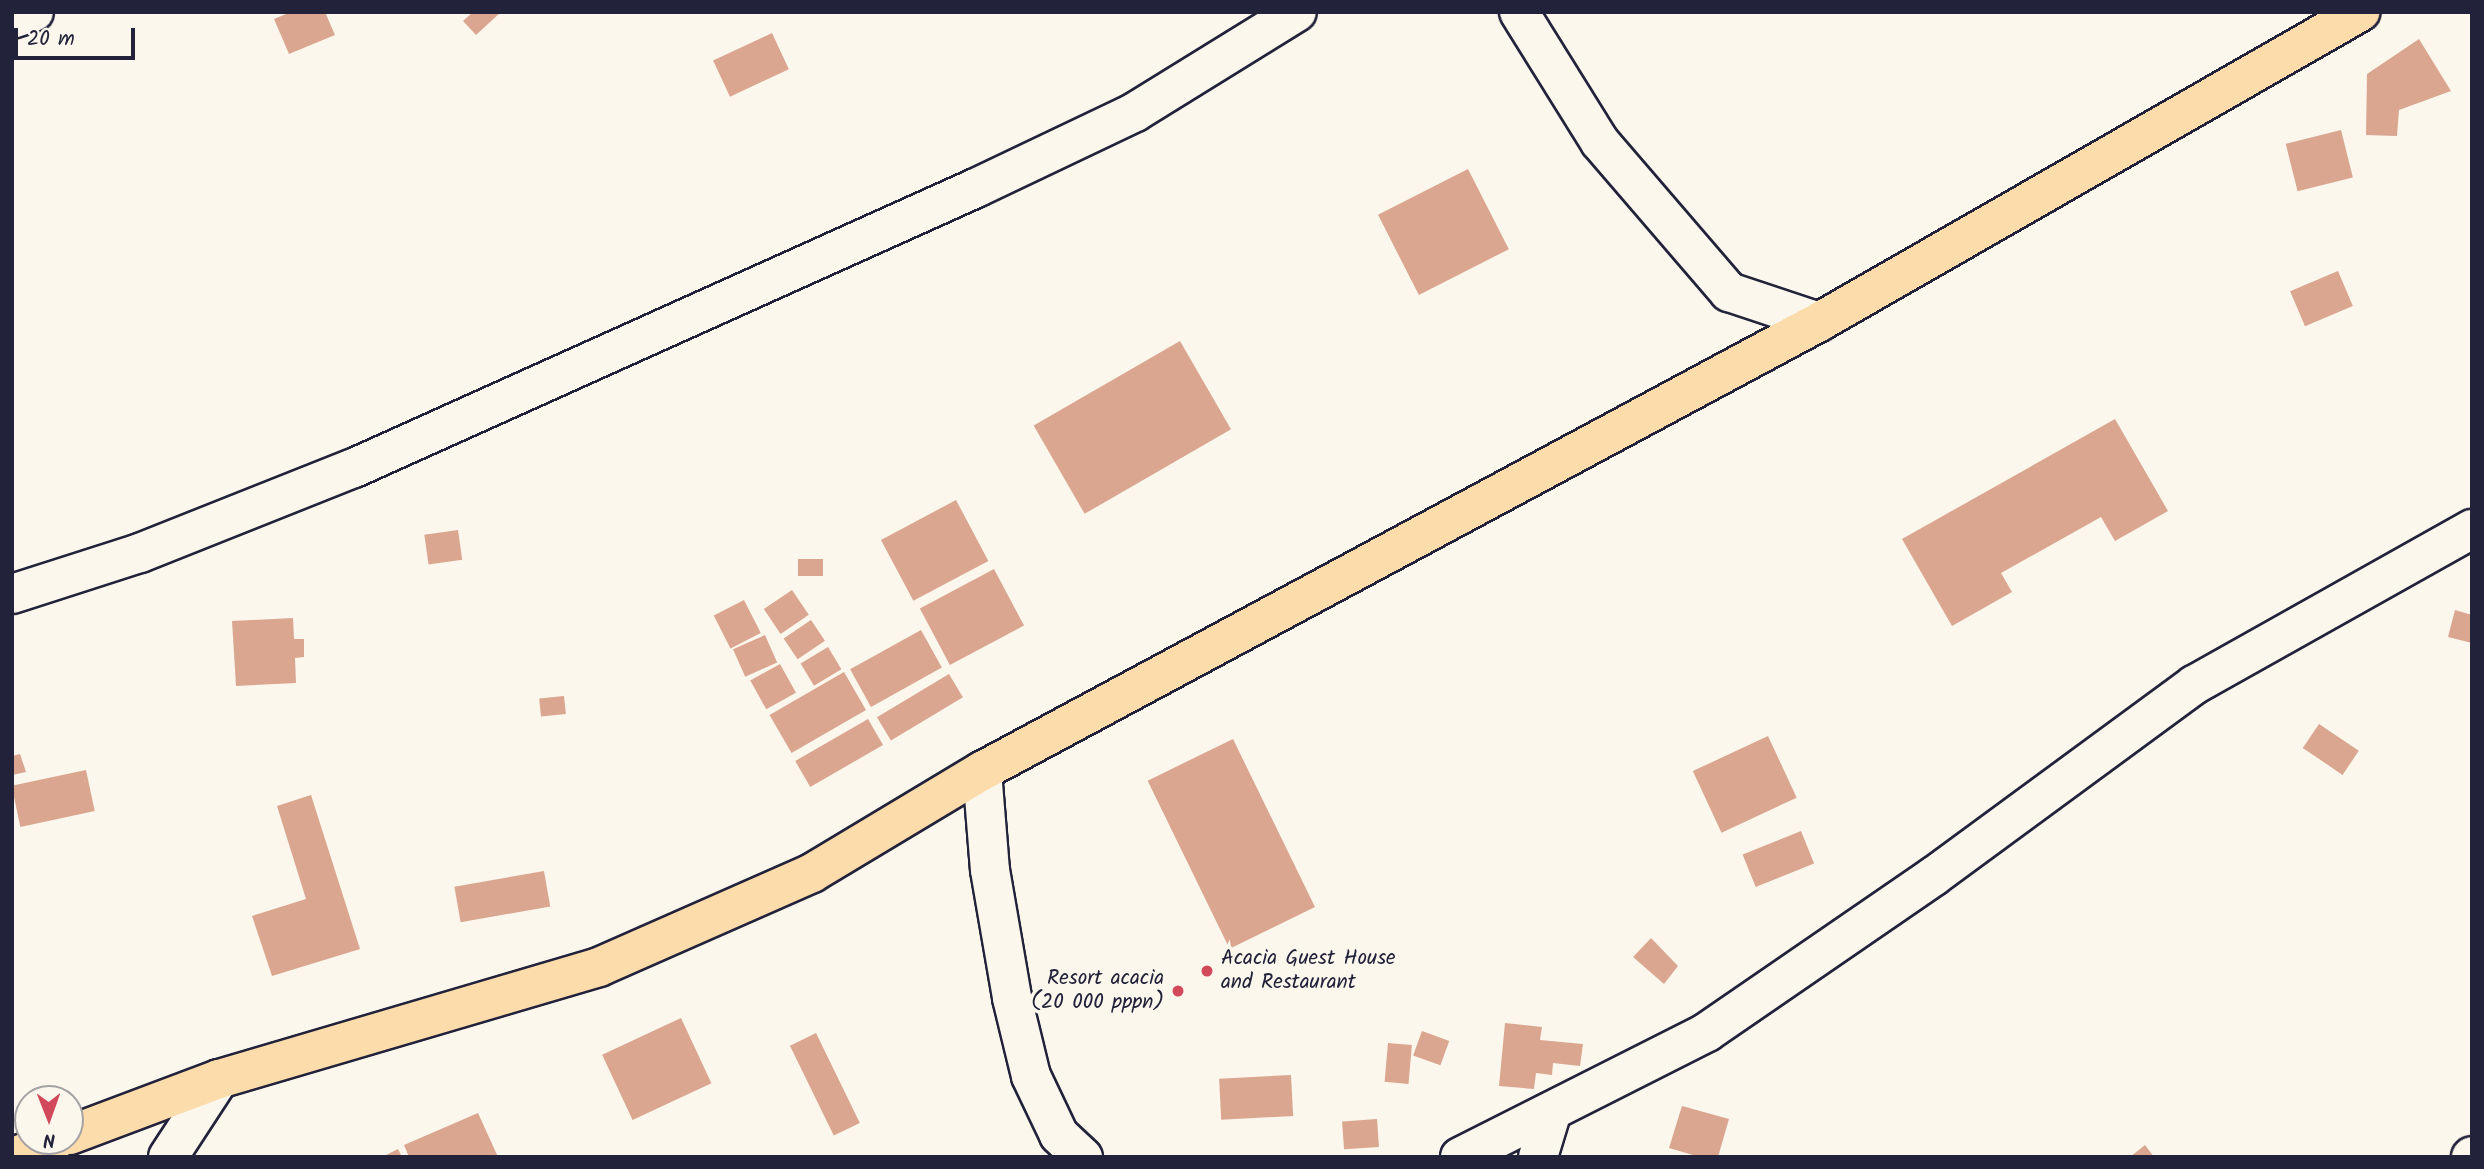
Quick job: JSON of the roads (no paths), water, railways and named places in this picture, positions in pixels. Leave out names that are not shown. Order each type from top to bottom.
[{"type":"main road","points":[[84,1130],[219,1079],[599,967],[812,873],[982,771],[1819,322],[2360,12]]},
{"type":"street","points":[[12,19],[33,12]]},
{"type":"street","points":[[12,594],[140,553],[354,468],[976,188],[1135,112],[1297,12]]},
{"type":"street","points":[[1519,12],[1600,142],[1728,292],[1819,322]]},
{"type":"street","points":[[1460,1157],[1707,1032],[1934,876],[2194,685],[2472,529]]},
{"type":"street","points":[[982,771],[990,870],[1012,998],[1031,1076],[1059,1135],[1083,1157]]},
{"type":"street","points":[[167,1157],[219,1079]]},
{"type":"street","points":[[1538,1157],[1552,1111]]},
{"type":"place","name":"Acacia Guest House and Restaurant","points":[[1207,971]]},
{"type":"place","name":"Resort acacia (20 000 pppn)","points":[[1178,991]]}]
